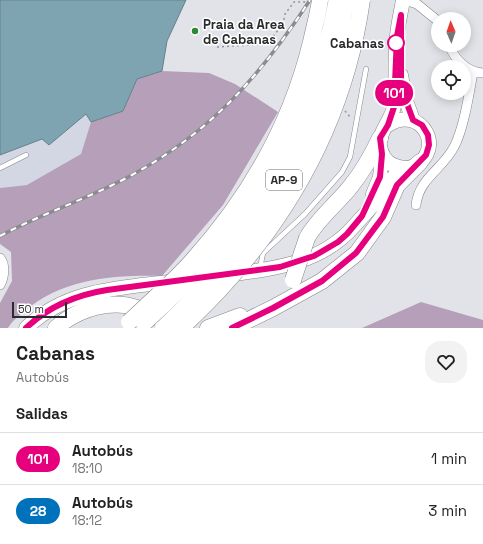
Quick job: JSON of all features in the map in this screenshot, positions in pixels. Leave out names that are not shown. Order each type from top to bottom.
[{"type":"highway","name":"AP-9","points":[[134,325],[173,297],[204,266],[240,222],[262,191],[290,142],[307,106],[326,48],[336,0]]},
{"type":"highway","name":"AP-9","points":[[163,328],[214,277],[258,222],[296,160],[310,131],[326,89],[341,34],[346,0]]},
{"type":"highway","points":[[180,328],[208,303],[244,263],[279,216],[299,184],[330,119],[347,70],[362,0]]},
{"type":"highway","points":[[208,328],[247,313],[279,296],[293,280],[307,238],[312,228],[350,187],[365,168],[384,131],[394,107],[397,36],[401,15],[407,0]]},
{"type":"highway","points":[[134,325],[215,234],[243,198],[268,156],[292,105],[305,66],[310,2]]},
{"type":"highway","points":[[401,15],[401,78],[405,98],[413,120]]},
{"type":"highway","points":[[232,328],[273,308],[322,281],[356,253],[383,217],[397,185],[420,162],[428,150],[428,135],[422,125],[413,120],[404,118],[384,131]]},
{"type":"highway","points":[[362,216],[380,177],[384,131]]},
{"type":"highway","points":[[382,154],[393,165],[402,168],[412,167],[420,162]]},
{"type":"highway","points":[[26,328],[39,316],[57,304],[93,292],[260,270],[290,264],[314,256],[338,242],[378,199],[390,180],[402,168]]},
{"type":"highway","points":[[56,328],[66,320],[84,310],[118,304],[141,309],[176,328]]},
{"type":"street","points":[[407,0],[417,4],[431,15]]},
{"type":"street","points":[[453,52],[455,57],[473,72],[483,73]]},
{"type":"street","points":[[416,205],[421,186],[443,164],[454,146],[473,72]]},
{"type":"street","points":[[0,258],[3,262],[3,279],[0,285]]},
{"type":"lane","points":[[260,270],[260,260],[263,253],[305,214],[342,172],[350,157],[354,142],[366,68]]},
{"type":"lane","points":[[0,168],[26,154]]},
{"type":"path","points":[[217,47],[267,44],[283,24],[285,14],[294,2],[310,2]]},
{"type":"shaded area","points":[[162,71],[209,73],[235,84],[278,112],[223,205],[162,276],[125,276],[73,285],[56,291],[40,300],[18,317],[8,328],[0,328],[0,303],[12,281],[11,252],[0,244],[0,188],[27,185],[81,154],[91,122],[123,111],[137,79]]},
{"type":"shaded area","points":[[86,114],[91,122],[81,154],[28,185],[0,188],[0,155],[42,139],[49,145]]},
{"type":"shaded area","points":[[421,302],[483,320],[483,328],[362,328]]},
{"type":"water","points":[[0,0],[186,0],[167,41],[162,71],[137,79],[123,111],[91,122],[86,114],[49,145],[42,139],[0,155]]},
{"type":"railway","points":[[0,236],[132,175],[161,158],[187,140],[211,120],[253,77],[273,53],[310,0]]},
{"type":"bus line","name":"101","points":[[26,328],[39,316],[57,304],[93,292],[280,267],[314,256],[338,242],[355,226],[362,216],[372,198],[380,177],[382,154],[380,138],[383,130],[388,125],[394,107],[397,36],[401,15],[401,78],[405,98],[413,120],[422,125],[428,135],[429,145],[426,155],[397,185],[383,217],[356,253],[322,281],[273,308],[232,328]]},
{"type":"place","name":"Praia da Area de Cabanas","points":[[195,31]]},
{"type":"place","name":"Cabanas","points":[[396,43]]}]
